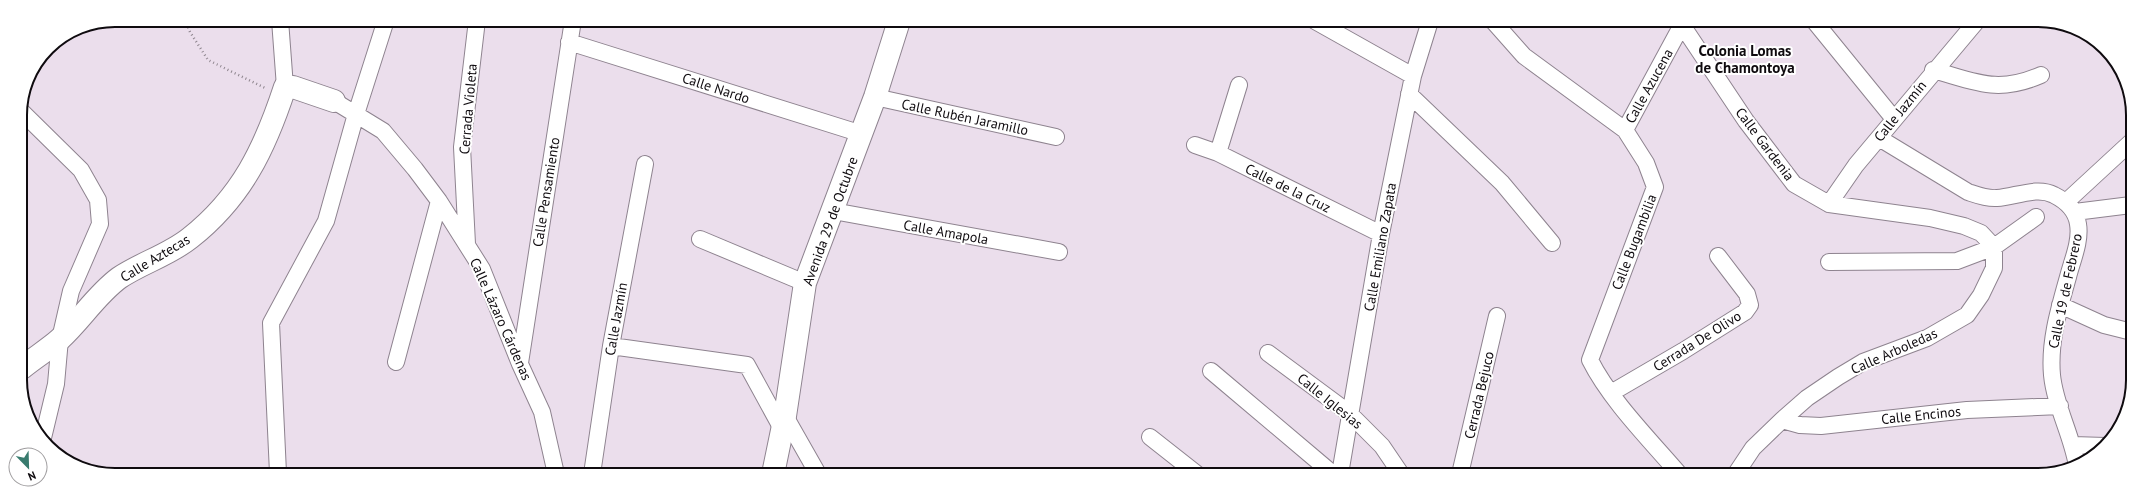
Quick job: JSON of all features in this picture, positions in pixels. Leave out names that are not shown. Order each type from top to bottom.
[{"type":"street","points":[[281,27],[289,87]]},
{"type":"street","points":[[278,468],[271,323],[326,221],[356,114],[384,27]]},
{"type":"street","name":"Cerrada Violeta","points":[[467,246],[462,147],[476,27]]},
{"type":"street","name":"Calle Pensamiento","points":[[520,364],[572,27]]},
{"type":"street","name":"Avenida 29 de Octubre","points":[[773,468],[783,422],[806,283],[875,98],[897,27]]},
{"type":"street","points":[[1326,27],[1413,76]]},
{"type":"street","name":"Calle Emiliano Zapata","points":[[1341,468],[1349,413],[1381,234],[1413,76],[1428,27]]},
{"type":"street","name":"Calle Bugambilia","points":[[1498,27],[1524,56],[1625,130],[1646,163],[1655,187],[1590,360],[1611,393],[1675,468]]},
{"type":"street","name":"Calle Azucena","points":[[1625,130],[1679,27]]},
{"type":"street","name":"Calle Gardenia","points":[[1684,27],[1746,121],[1794,184],[1829,204],[1930,218],[1964,226],[1981,233],[1994,247]]},
{"type":"street","points":[[1819,27],[1894,119]]},
{"type":"street","name":"Calle Jazmín","points":[[1829,204],[1856,165],[1933,70],[1972,27]]},
{"type":"street","name":"Calle Nardo","points":[[570,42],[862,134]]},
{"type":"street","points":[[1933,70],[1991,86],[2008,86],[2025,82],[2041,75]]},
{"type":"street","points":[[1218,153],[1238,85]]},
{"type":"street","name":"Calle Lázaro Cárdenas","points":[[289,87],[334,101],[383,131],[415,169],[439,201],[482,269],[520,364],[542,412],[555,468]]},
{"type":"street","name":"Calle Aztecas","points":[[27,364],[60,339],[95,299],[119,278],[190,239],[218,212],[242,185],[271,130],[289,87]]},
{"type":"street","points":[[1409,94],[1502,182],[1552,243]]},
{"type":"street","name":"Calle Rubén Jaramillo","points":[[875,98],[1056,137]]},
{"type":"street","points":[[27,117],[81,170],[98,200],[100,224],[72,291],[60,339],[56,384],[44,432]]},
{"type":"street","points":[[1879,138],[1968,192],[1982,197],[1998,198],[2020,193],[2047,192],[2070,207],[2126,205]]},
{"type":"street","name":"Calle de la Cruz","points":[[1195,145],[1218,153],[1381,234]]},
{"type":"street","points":[[2070,207],[2126,147]]},
{"type":"street","name":"Calle Jazmín","points":[[593,468],[611,346],[645,164]]},
{"type":"street","points":[[396,362],[439,201]]},
{"type":"street","name":"Calle 19 de Febrero","points":[[2070,207],[2079,225],[2076,246],[2053,337],[2052,376],[2076,459]]},
{"type":"street","name":"Calle Amapola","points":[[833,211],[1059,252]]},
{"type":"street","points":[[1829,262],[1957,261],[1994,247],[2036,217]]},
{"type":"street","points":[[700,239],[806,283]]},
{"type":"street","name":"Calle Arboledas","points":[[1740,468],[1753,448],[1807,398],[1863,362],[1928,338],[1968,314],[1981,296],[1994,268],[1994,247]]},
{"type":"street","name":"Cerrada De Olivo","points":[[1611,393],[1683,351],[1745,312],[1750,305],[1749,299],[1718,256]]},
{"type":"street","points":[[2060,305],[2104,325],[2126,330]]},
{"type":"street","name":"Cerrada Bejuco","points":[[1461,468],[1497,316]]},
{"type":"street","points":[[611,346],[747,365],[814,468]]},
{"type":"street","name":"Calle Iglesias","points":[[1268,353],[1349,413],[1382,446],[1396,468]]},
{"type":"street","points":[[1211,371],[1326,468]]},
{"type":"street","name":"Calle Encinos","points":[[1782,420],[1800,425],[1821,426],[1968,410],[2060,406]]},
{"type":"street","points":[[1150,437],[1189,468]]},
{"type":"street","points":[[2073,446],[2096,446]]},
{"type":"path","points":[[188,27],[208,60],[265,88],[289,87]]},
{"type":"district","name":"Colonia Lomas de Chamontoya","points":[[1745,60]]}]
